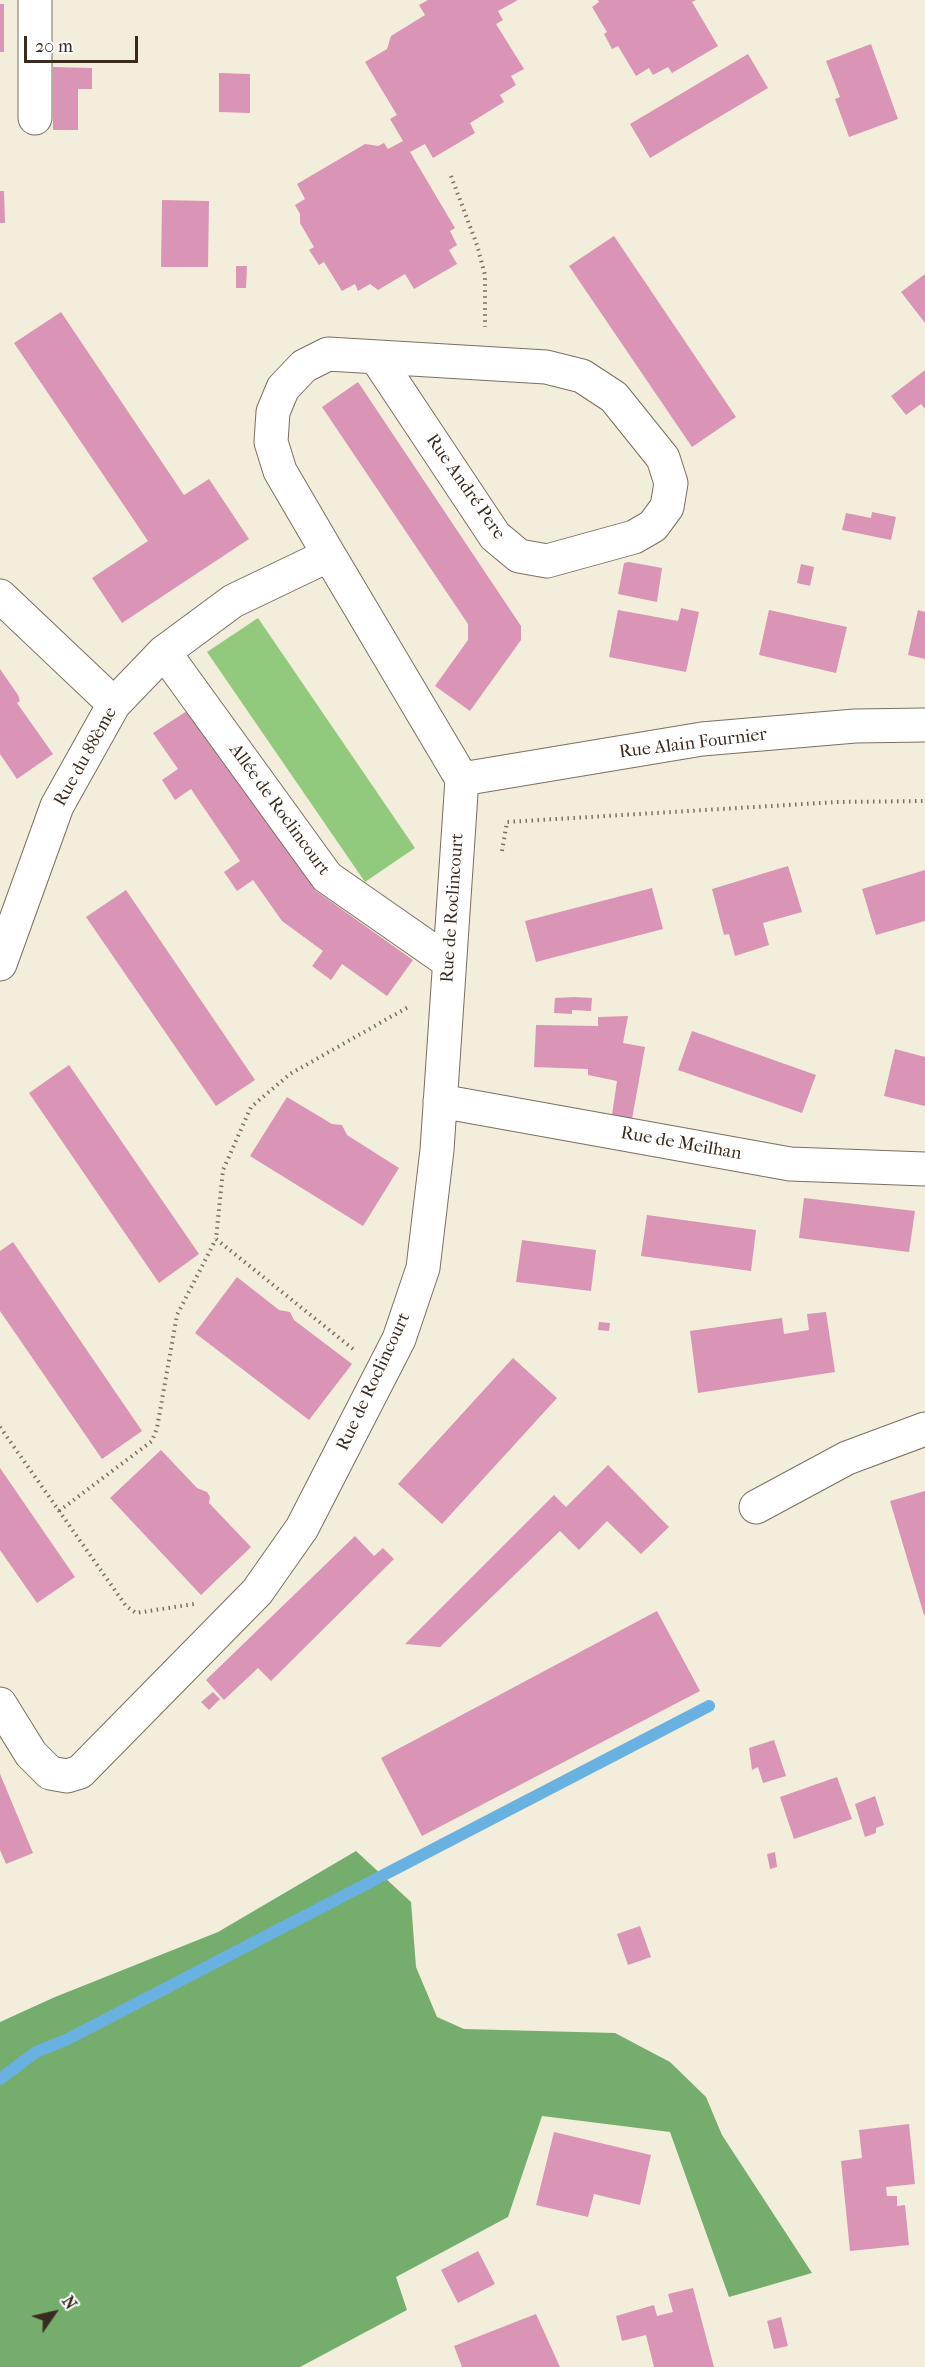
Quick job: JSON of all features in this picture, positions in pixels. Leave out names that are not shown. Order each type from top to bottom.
[{"type":"street","points":[[35,0],[35,118]]},
{"type":"street","name":"Rue André Pere","points":[[330,555],[279,471],[271,442],[273,412],[283,388],[304,366],[328,354],[546,367],[582,376],[614,397],[663,458],[671,483],[667,507],[653,526],[634,537],[547,561],[519,556],[495,536],[376,357]]},
{"type":"street","points":[[330,555],[462,778]]},
{"type":"street","name":"Rue du 88ème","points":[[0,964],[57,807],[114,704],[164,652],[233,601],[330,555]]},
{"type":"street","points":[[0,597],[114,704]]},
{"type":"street","name":"Allée de Roclincourt","points":[[164,652],[327,877],[448,973]]},
{"type":"street","name":"Rue Alain Fournier","points":[[462,778],[702,739],[855,726],[925,725]]},
{"type":"street","name":"Rue de Roclincourt","points":[[0,1704],[31,1754],[50,1773],[67,1776],[80,1772],[96,1758],[257,1593],[302,1528],[399,1340],[423,1268],[437,1150],[462,778]]},
{"type":"street","name":"Rue de Meilhan","points":[[440,1101],[790,1164],[925,1169]]},
{"type":"street","points":[[756,1507],[847,1458],[925,1429]]},
{"type":"path","points":[[451,176],[477,245],[485,275],[485,364]]},
{"type":"path","points":[[502,850],[507,822],[837,802],[925,801]]},
{"type":"path","points":[[59,1510],[152,1441],[177,1315],[216,1239],[223,1170],[251,1107],[290,1074],[448,973]]},
{"type":"path","points":[[216,1239],[382,1372]]},
{"type":"path","points":[[0,1426],[126,1606],[136,1613],[199,1603]]},
{"type":"green space","points":[[258,618],[415,848],[365,882],[207,652]]},
{"type":"green space","points":[[356,1851],[411,1902],[416,1967],[437,2017],[464,2029],[615,2033],[670,2062],[706,2097],[722,2135],[812,2273],[729,2297],[670,2132],[542,2116],[508,2217],[396,2277],[407,2310],[300,2367],[0,2367],[0,2022],[55,1997],[218,1932]]},
{"type":"building","points":[[428,0],[518,0],[498,11],[503,20],[496,24],[524,69],[511,76],[516,85],[500,95],[504,102],[470,123],[475,133],[433,158],[425,144],[410,152],[455,228],[450,231],[457,245],[449,250],[457,264],[414,289],[405,274],[378,290],[370,284],[358,291],[355,284],[342,291],[324,262],[319,265],[309,250],[314,247],[300,223],[300,214],[295,205],[305,199],[297,184],[365,144],[378,146],[384,143],[388,149],[403,141],[390,119],[397,115],[365,62],[387,49],[391,36],[425,15],[419,5]]},
{"type":"building","points":[[598,0],[696,0],[692,2],[718,46],[672,73],[668,67],[653,75],[649,68],[636,76],[618,46],[612,49],[604,34],[607,32],[592,7],[599,2]]},
{"type":"building","points":[[0,4],[4,4],[4,52],[0,52]]},
{"type":"building","points":[[871,44],[898,119],[849,137],[835,99],[840,97],[826,61]]},
{"type":"building","points":[[748,54],[768,88],[650,158],[630,124]]},
{"type":"building","points":[[53,67],[92,68],[92,89],[78,89],[78,130],[53,130]]},
{"type":"building","points":[[219,73],[250,74],[250,113],[219,112]]},
{"type":"building","points":[[0,191],[4,191],[5,223],[0,223]]},
{"type":"building","points":[[162,200],[209,201],[208,267],[161,267]]},
{"type":"building","points":[[614,236],[736,417],[692,447],[569,266]]},
{"type":"building","points":[[236,266],[247,266],[246,288],[236,288]]},
{"type":"building","points":[[925,274],[925,323],[901,292]]},
{"type":"building","points":[[61,312],[184,495],[209,479],[249,539],[122,623],[92,578],[148,541],[14,343]]},
{"type":"building","points":[[925,370],[925,409],[921,404],[906,415],[891,396]]},
{"type":"building","points":[[358,382],[521,626],[521,640],[470,711],[435,686],[468,640],[468,624],[322,407]]},
{"type":"building","points":[[872,512],[896,517],[891,540],[842,530],[846,513],[871,518]]},
{"type":"building","points":[[624,563],[662,568],[657,602],[618,594]]},
{"type":"building","points":[[801,564],[814,567],[810,586],[797,583]]},
{"type":"building","points":[[681,608],[699,612],[686,672],[609,657],[618,610],[678,621]]},
{"type":"building","points":[[769,610],[847,627],[836,673],[759,655]]},
{"type":"building","points":[[918,610],[925,612],[925,659],[908,655]]},
{"type":"building","points":[[0,669],[18,695],[20,701],[17,703],[53,754],[17,779],[0,754]]},
{"type":"building","points":[[190,709],[316,891],[413,960],[387,996],[342,964],[331,980],[312,966],[323,951],[282,921],[253,880],[237,891],[224,872],[240,861],[191,789],[175,800],[162,780],[178,769],[153,733]]},
{"type":"building","points":[[788,866],[802,912],[763,923],[769,945],[735,956],[729,934],[724,935],[712,889]]},
{"type":"building","points":[[925,870],[925,921],[876,935],[862,889]]},
{"type":"building","points":[[652,888],[663,929],[536,962],[525,921]]},
{"type":"building","points":[[126,890],[255,1080],[216,1106],[86,917]]},
{"type":"building","points":[[555,998],[592,998],[591,1011],[572,1010],[572,1014],[554,1013]]},
{"type":"building","points":[[628,1016],[623,1043],[645,1047],[632,1119],[612,1115],[617,1081],[588,1075],[588,1069],[534,1067],[536,1025],[598,1026],[598,1017]]},
{"type":"building","points":[[692,1031],[816,1075],[802,1113],[678,1070]]},
{"type":"building","points":[[895,1049],[925,1057],[925,1106],[884,1096]]},
{"type":"building","points":[[69,1065],[199,1254],[159,1283],[29,1093]]},
{"type":"building","points":[[287,1097],[332,1124],[342,1125],[347,1135],[399,1168],[363,1226],[250,1156]]},
{"type":"building","points":[[804,1198],[915,1211],[909,1252],[799,1238]]},
{"type":"building","points":[[647,1215],[756,1230],[751,1271],[641,1256]]},
{"type":"building","points":[[522,1240],[596,1250],[591,1291],[516,1282]]},
{"type":"building","points":[[13,1242],[142,1431],[102,1459],[0,1311],[0,1251]]},
{"type":"building","points":[[237,1277],[279,1310],[290,1312],[294,1320],[352,1364],[309,1420],[195,1333]]},
{"type":"building","points":[[826,1312],[835,1372],[698,1393],[690,1331],[782,1318],[784,1334],[809,1330],[807,1314]]},
{"type":"building","points":[[599,1322],[610,1323],[609,1331],[598,1330]]},
{"type":"building","points":[[513,1358],[557,1398],[442,1524],[398,1484]]},
{"type":"building","points":[[161,1450],[197,1488],[207,1492],[210,1497],[209,1503],[251,1547],[201,1595],[110,1498]]},
{"type":"building","points":[[608,1465],[669,1527],[641,1554],[607,1521],[579,1550],[560,1531],[440,1647],[405,1644],[554,1495],[566,1507]]},
{"type":"building","points":[[0,1468],[75,1577],[37,1603],[0,1550]]},
{"type":"building","points":[[925,1491],[925,1615],[924,1615],[890,1501]]},
{"type":"building","points":[[355,1536],[374,1556],[383,1548],[394,1559],[271,1681],[258,1668],[224,1700],[206,1680]]},
{"type":"building","points":[[657,1611],[700,1691],[422,1836],[381,1758]]},
{"type":"building","points":[[213,1692],[220,1699],[209,1710],[201,1702]]},
{"type":"building","points":[[774,1740],[786,1776],[763,1783],[758,1767],[752,1770],[749,1748]]},
{"type":"building","points":[[0,1774],[33,1853],[6,1864],[0,1850]]},
{"type":"building","points":[[837,1777],[852,1819],[794,1839],[780,1797]]},
{"type":"building","points":[[875,1796],[884,1825],[876,1828],[876,1833],[865,1837],[855,1804]]},
{"type":"building","points":[[775,1852],[777,1867],[770,1869],[767,1854]]},
{"type":"building","points":[[640,1926],[651,1957],[628,1965],[617,1934]]},
{"type":"building","points":[[909,2124],[915,2184],[886,2187],[887,2196],[897,2196],[897,2206],[905,2205],[909,2245],[850,2251],[841,2161],[862,2158],[859,2130]]},
{"type":"building","points":[[554,2132],[651,2155],[640,2205],[594,2194],[588,2217],[536,2205]]},
{"type":"building","points":[[478,2251],[495,2284],[458,2303],[441,2270]]},
{"type":"building","points":[[693,2288],[714,2367],[654,2367],[646,2335],[622,2341],[616,2316],[654,2305],[657,2316],[673,2312],[668,2294]]},
{"type":"building","points":[[536,2314],[560,2367],[462,2367],[454,2346]]},
{"type":"building","points":[[781,2317],[788,2346],[774,2349],[767,2321]]},
{"type":"waterway","points":[[0,2079],[36,2052],[68,2039],[709,1706]]}]
